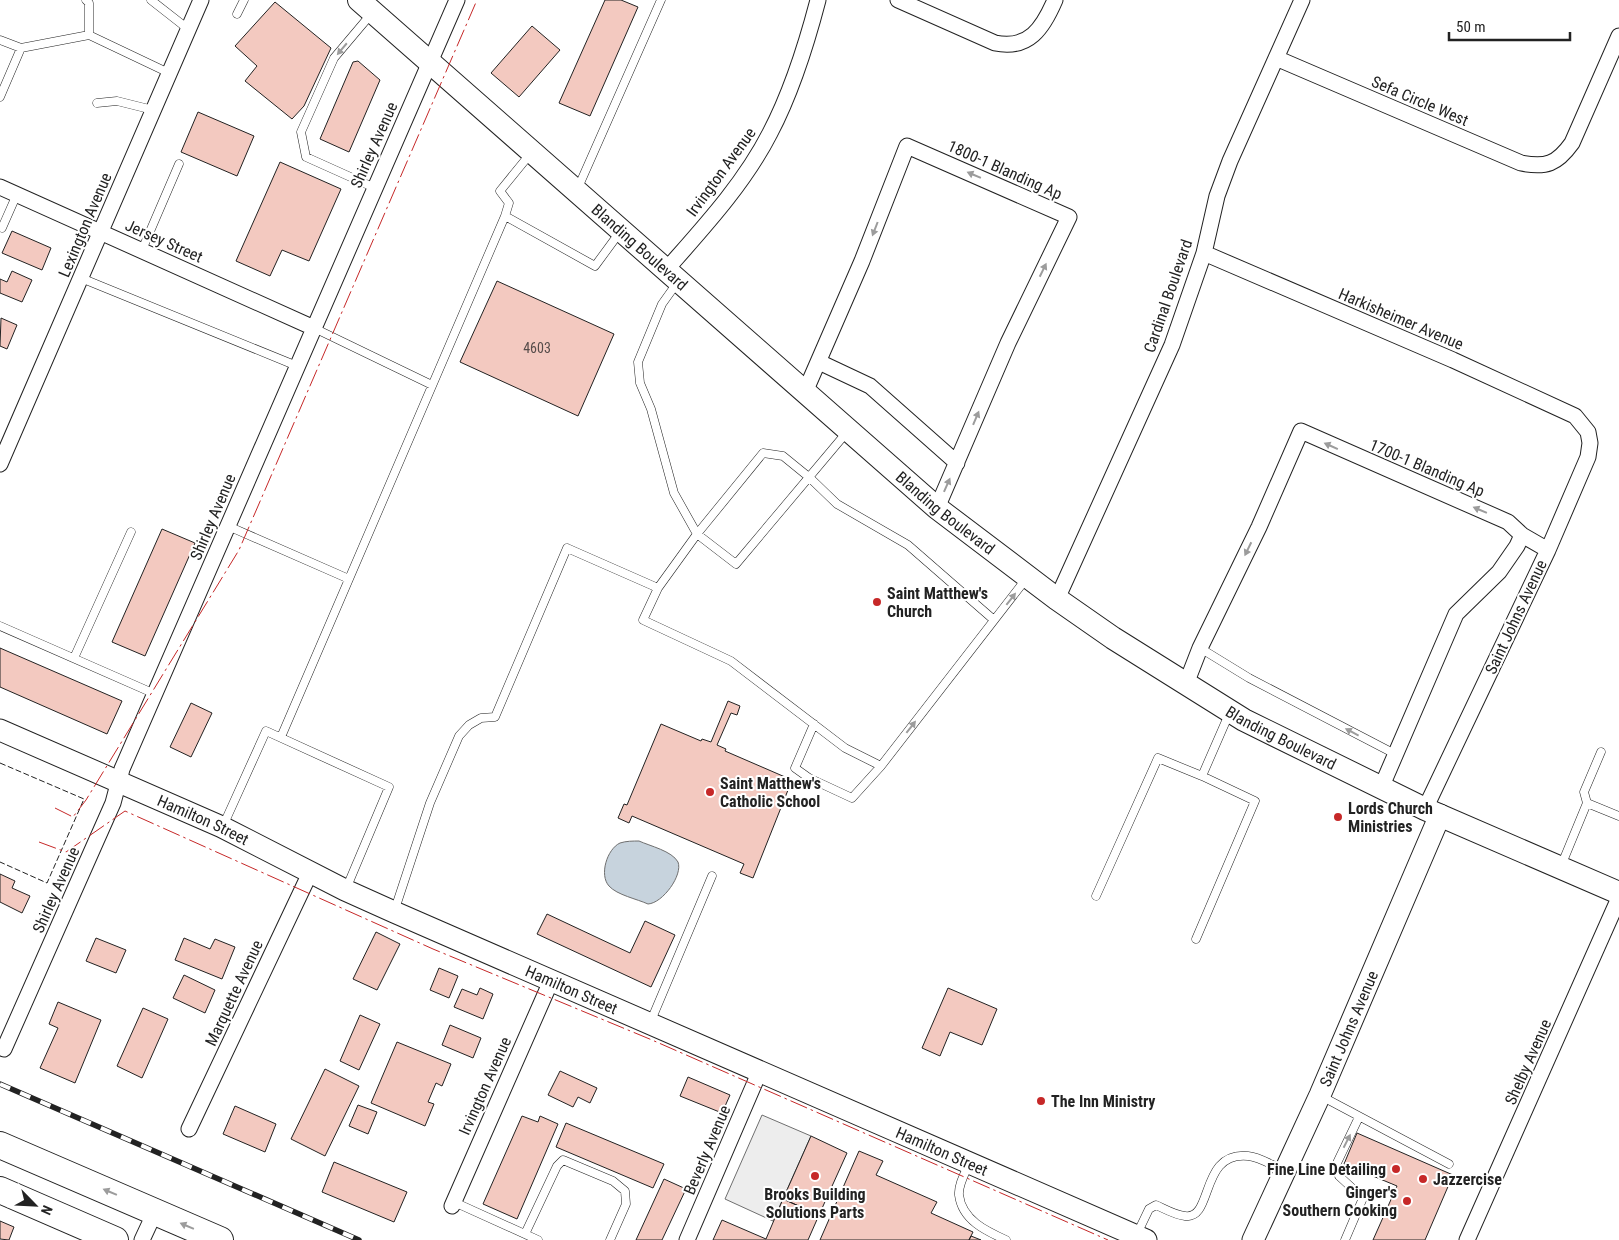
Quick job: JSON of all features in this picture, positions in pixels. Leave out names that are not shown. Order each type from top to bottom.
[{"type":"highway","points":[[0,1145],[220,1240]]},
{"type":"highway","points":[[0,1190],[115,1240]]},
{"type":"main road","name":"Blanding Boulevard","points":[[366,6],[937,508],[1028,578],[1112,638],[1230,712],[1381,788],[1619,893]]},
{"type":"street","name":"Lexington Avenue","points":[[0,464],[201,0]]},
{"type":"street","name":"Shirley Avenue","points":[[4,1049],[113,803],[122,769],[457,0]]},
{"type":"street","name":"Irvington Avenue","points":[[672,276],[736,187],[770,135],[804,53],[818,0]]},
{"type":"street","points":[[898,0],[995,43],[1009,46],[1022,42],[1035,33],[1046,22],[1055,0]]},
{"type":"street","name":"Cardinal Boulevard","points":[[1057,599],[1172,345],[1204,253],[1223,178],[1302,0]]},
{"type":"street","name":"Sefa Circle West","points":[[1276,58],[1521,163],[1537,166],[1553,162],[1564,154],[1572,143],[1619,36]]},
{"type":"street","name":"1800-1 Blanding Ap","points":[[805,392],[862,261],[907,146],[1069,217],[1008,344],[937,508]]},
{"type":"street","name":"Jersey Street","points":[[0,187],[314,328]]},
{"type":"street","name":"Harkisheimer Avenue","points":[[1204,253],[1453,360],[1575,416],[1581,422]]},
{"type":"street","points":[[819,362],[870,386],[957,463]]},
{"type":"street","name":"Saint Johns Avenue","points":[[1252,1240],[1320,1095],[1433,812],[1588,457],[1590,443],[1588,432],[1581,422]]},
{"type":"street","name":"1700-1 Blanding Ap","points":[[1186,684],[1200,648],[1259,527],[1301,431],[1508,522],[1522,535]]},
{"type":"street","points":[[1381,788],[1456,614],[1499,572],[1517,546],[1522,535],[1548,550]]},
{"type":"street","name":"Hamilton Street","points":[[0,730],[222,827],[345,890],[394,912],[649,1025],[1141,1238]]},
{"type":"street","name":"Marquette Avenue","points":[[189,1129],[310,872]]},
{"type":"street","name":"Shelby Avenue","points":[[1467,1240],[1619,898]]},
{"type":"street","name":"Irvington Avenue","points":[[453,1204],[551,981]]},
{"type":"street","name":"Beverly Avenue","points":[[687,1240],[760,1073]]},
{"type":"street","points":[[142,1240],[154,1212]]},
{"type":"lane","points":[[86,0],[89,3],[89,35]]},
{"type":"lane","points":[[151,0],[188,29]]},
{"type":"lane","points":[[237,14],[244,0]]},
{"type":"lane","points":[[576,191],[661,0]]},
{"type":"lane","points":[[366,6],[334,58],[301,132],[306,157],[374,188]]},
{"type":"lane","points":[[0,40],[21,48],[89,35],[169,73]]},
{"type":"lane","points":[[0,97],[21,48]]},
{"type":"lane","points":[[97,103],[116,101],[153,110]]},
{"type":"lane","points":[[281,737],[505,216],[509,202],[500,190],[532,152]]},
{"type":"lane","points":[[142,250],[179,164]]},
{"type":"lane","points":[[2,228],[17,194]]},
{"type":"lane","points":[[505,216],[595,266],[622,231]]},
{"type":"lane","points":[[672,276],[638,362],[640,383],[651,409],[674,493],[697,534],[736,564],[810,478],[848,430]]},
{"type":"lane","points":[[81,278],[297,366]]},
{"type":"lane","points":[[314,328],[432,385]]},
{"type":"lane","points":[[881,766],[845,748],[731,660],[643,620],[658,588],[697,534],[763,453],[783,456],[837,504],[908,545],[994,620]]},
{"type":"lane","points":[[228,526],[349,579]]},
{"type":"lane","points":[[74,658],[131,532]]},
{"type":"lane","points":[[394,912],[430,803],[458,736],[469,725],[481,718],[495,717],[566,548],[658,588]]},
{"type":"lane","points":[[814,724],[795,768],[809,778],[852,798],[881,766],[1028,578]]},
{"type":"lane","points":[[0,626],[155,694]]},
{"type":"lane","points":[[1200,648],[1250,678],[1395,754]]},
{"type":"lane","points":[[1202,776],[1230,712]]},
{"type":"lane","points":[[222,827],[266,730],[389,787],[345,890]]},
{"type":"lane","points":[[1560,868],[1587,803],[1584,792],[1601,752]]},
{"type":"lane","points":[[1096,896],[1158,758],[1202,776],[1255,801],[1196,938]]},
{"type":"lane","points":[[1587,803],[1619,816]]},
{"type":"lane","points":[[649,1025],[712,876]]},
{"type":"lane","points":[[1320,1095],[1449,1164]]},
{"type":"lane","points":[[1345,1240],[1363,1198],[1340,1176],[1336,1165],[1359,1117]]},
{"type":"lane","points":[[1141,1238],[1149,1209],[1152,1206],[1156,1205],[1186,1217],[1192,1215],[1202,1205],[1216,1170],[1222,1161],[1234,1156],[1250,1156],[1284,1170]]},
{"type":"lane","points":[[525,1234],[557,1166],[563,1160],[613,1182],[625,1191],[626,1204],[610,1240]]},
{"type":"lane","points":[[968,1164],[959,1195],[968,1215],[981,1229],[1006,1240]]},
{"type":"lane","points":[[453,1204],[538,1240]]},
{"type":"shaded area","points":[[639,841],[671,855],[678,862],[679,867],[675,881],[665,894],[660,899],[648,904],[613,889],[606,881],[605,875],[608,856],[615,846],[622,842]]},
{"type":"shaded area","points":[[762,1115],[811,1136],[773,1221],[725,1199]]},
{"type":"building","points":[[605,0],[621,0],[638,7],[590,116],[559,103]]},
{"type":"building","points":[[275,2],[331,48],[304,106],[292,119],[245,81],[257,66],[235,46]]},
{"type":"building","points":[[532,26],[560,50],[519,97],[491,73]]},
{"type":"building","points":[[358,61],[380,80],[349,152],[320,139],[353,62]]},
{"type":"building","points":[[198,112],[254,136],[237,176],[181,152]]},
{"type":"building","points":[[280,162],[341,189],[309,261],[282,250],[270,276],[236,261]]},
{"type":"building","points":[[12,231],[51,248],[42,270],[2,253]]},
{"type":"building","points":[[12,271],[32,280],[22,302],[0,293],[0,279],[7,282]]},
{"type":"building","points":[[497,281],[614,334],[578,416],[460,362]]},
{"type":"building","points":[[1,318],[17,325],[7,349],[0,346]]},
{"type":"building","points":[[162,529],[195,543],[145,656],[112,642]]},
{"type":"building","points":[[0,648],[122,701],[107,734],[0,687]]},
{"type":"building","name":"Saint Matthew's Catholic School","points":[[728,701],[740,706],[737,715],[731,713],[717,745],[726,749],[725,751],[792,780],[753,878],[740,873],[744,864],[632,816],[629,823],[618,818],[624,804],[627,805],[661,724],[701,741],[702,739],[711,742]]},
{"type":"building","points":[[191,703],[212,713],[191,757],[170,747]]},
{"type":"building","points":[[0,874],[15,881],[12,888],[30,896],[22,913],[0,902]]},
{"type":"building","points":[[547,914],[630,953],[645,921],[675,935],[651,987],[537,934]]},
{"type":"building","points":[[376,932],[400,944],[377,990],[353,979]]},
{"type":"building","points":[[96,938],[126,950],[116,973],[86,961]]},
{"type":"building","points":[[184,938],[210,949],[215,939],[235,947],[222,979],[175,960]]},
{"type":"building","points":[[439,968],[458,976],[449,998],[430,990]]},
{"type":"building","points":[[184,975],[215,990],[205,1013],[173,998]]},
{"type":"building","points":[[480,988],[493,994],[483,1019],[454,1007],[462,989],[477,995]]},
{"type":"building","points":[[948,988],[997,1009],[982,1045],[950,1032],[940,1056],[922,1048]]},
{"type":"building","points":[[58,1002],[101,1020],[75,1083],[40,1068],[58,1028],[49,1024]]},
{"type":"building","points":[[143,1008],[168,1019],[142,1078],[117,1066]]},
{"type":"building","points":[[360,1015],[380,1024],[359,1070],[340,1061]]},
{"type":"building","points":[[450,1025],[481,1038],[473,1058],[442,1045]]},
{"type":"building","points":[[397,1042],[451,1064],[442,1086],[436,1083],[428,1102],[434,1104],[425,1126],[371,1103]]},
{"type":"building","points":[[325,1069],[359,1086],[325,1156],[291,1139]]},
{"type":"building","points":[[560,1071],[597,1088],[590,1103],[578,1097],[573,1107],[548,1095]]},
{"type":"building","points":[[688,1077],[730,1095],[722,1113],[680,1096]]},
{"type":"building","points":[[358,1105],[377,1112],[368,1134],[349,1126]]},
{"type":"building","points":[[235,1106],[276,1124],[265,1152],[223,1134]]},
{"type":"building","points":[[522,1116],[538,1122],[540,1116],[558,1124],[517,1219],[483,1204]]},
{"type":"building","points":[[566,1123],[664,1164],[653,1188],[556,1147]]},
{"type":"building","points":[[1357,1133],[1453,1175],[1425,1240],[1373,1240],[1397,1186],[1344,1164]]},
{"type":"building","name":"Brooks Building Solutions Parts","points":[[811,1136],[847,1153],[819,1215],[783,1199]]},
{"type":"building","points":[[859,1151],[883,1161],[876,1175],[937,1202],[931,1213],[973,1232],[969,1240],[820,1240]]},
{"type":"building","points":[[334,1162],[407,1192],[394,1222],[322,1192]]},
{"type":"building","points":[[664,1179],[686,1189],[662,1240],[636,1240]]},
{"type":"building","points":[[783,1199],[819,1215],[808,1240],[713,1240],[722,1220],[766,1239]]},
{"type":"building","points":[[0,1221],[14,1227],[9,1240],[0,1239]]},
{"type":"building","points":[[971,1236],[981,1240],[969,1240]]},
{"type":"railway","points":[[0,1084],[359,1240]]},
{"type":"fence","points":[[0,763],[84,799],[47,883],[0,862]]},
{"type":"power","points":[[55,808],[73,817],[86,800],[239,550],[477,0]]},
{"type":"power","points":[[39,842],[66,852],[125,811],[433,949],[652,1040],[1108,1240]]},
{"type":"place","name":"Saint Matthew's Church","points":[[877,602]]},
{"type":"place","name":"Saint Matthew's Catholic School","points":[[710,792]]},
{"type":"place","name":"Lords Church Ministries","points":[[1338,817]]},
{"type":"place","name":"The Inn Ministry","points":[[1041,1101]]},
{"type":"place","name":"Fine Line Detailing","points":[[1396,1169]]},
{"type":"place","name":"Brooks Building Solutions Parts","points":[[815,1176]]},
{"type":"place","name":"Jazzercise","points":[[1423,1179]]},
{"type":"place","name":"Ginger's Southern Cooking","points":[[1407,1201]]}]
